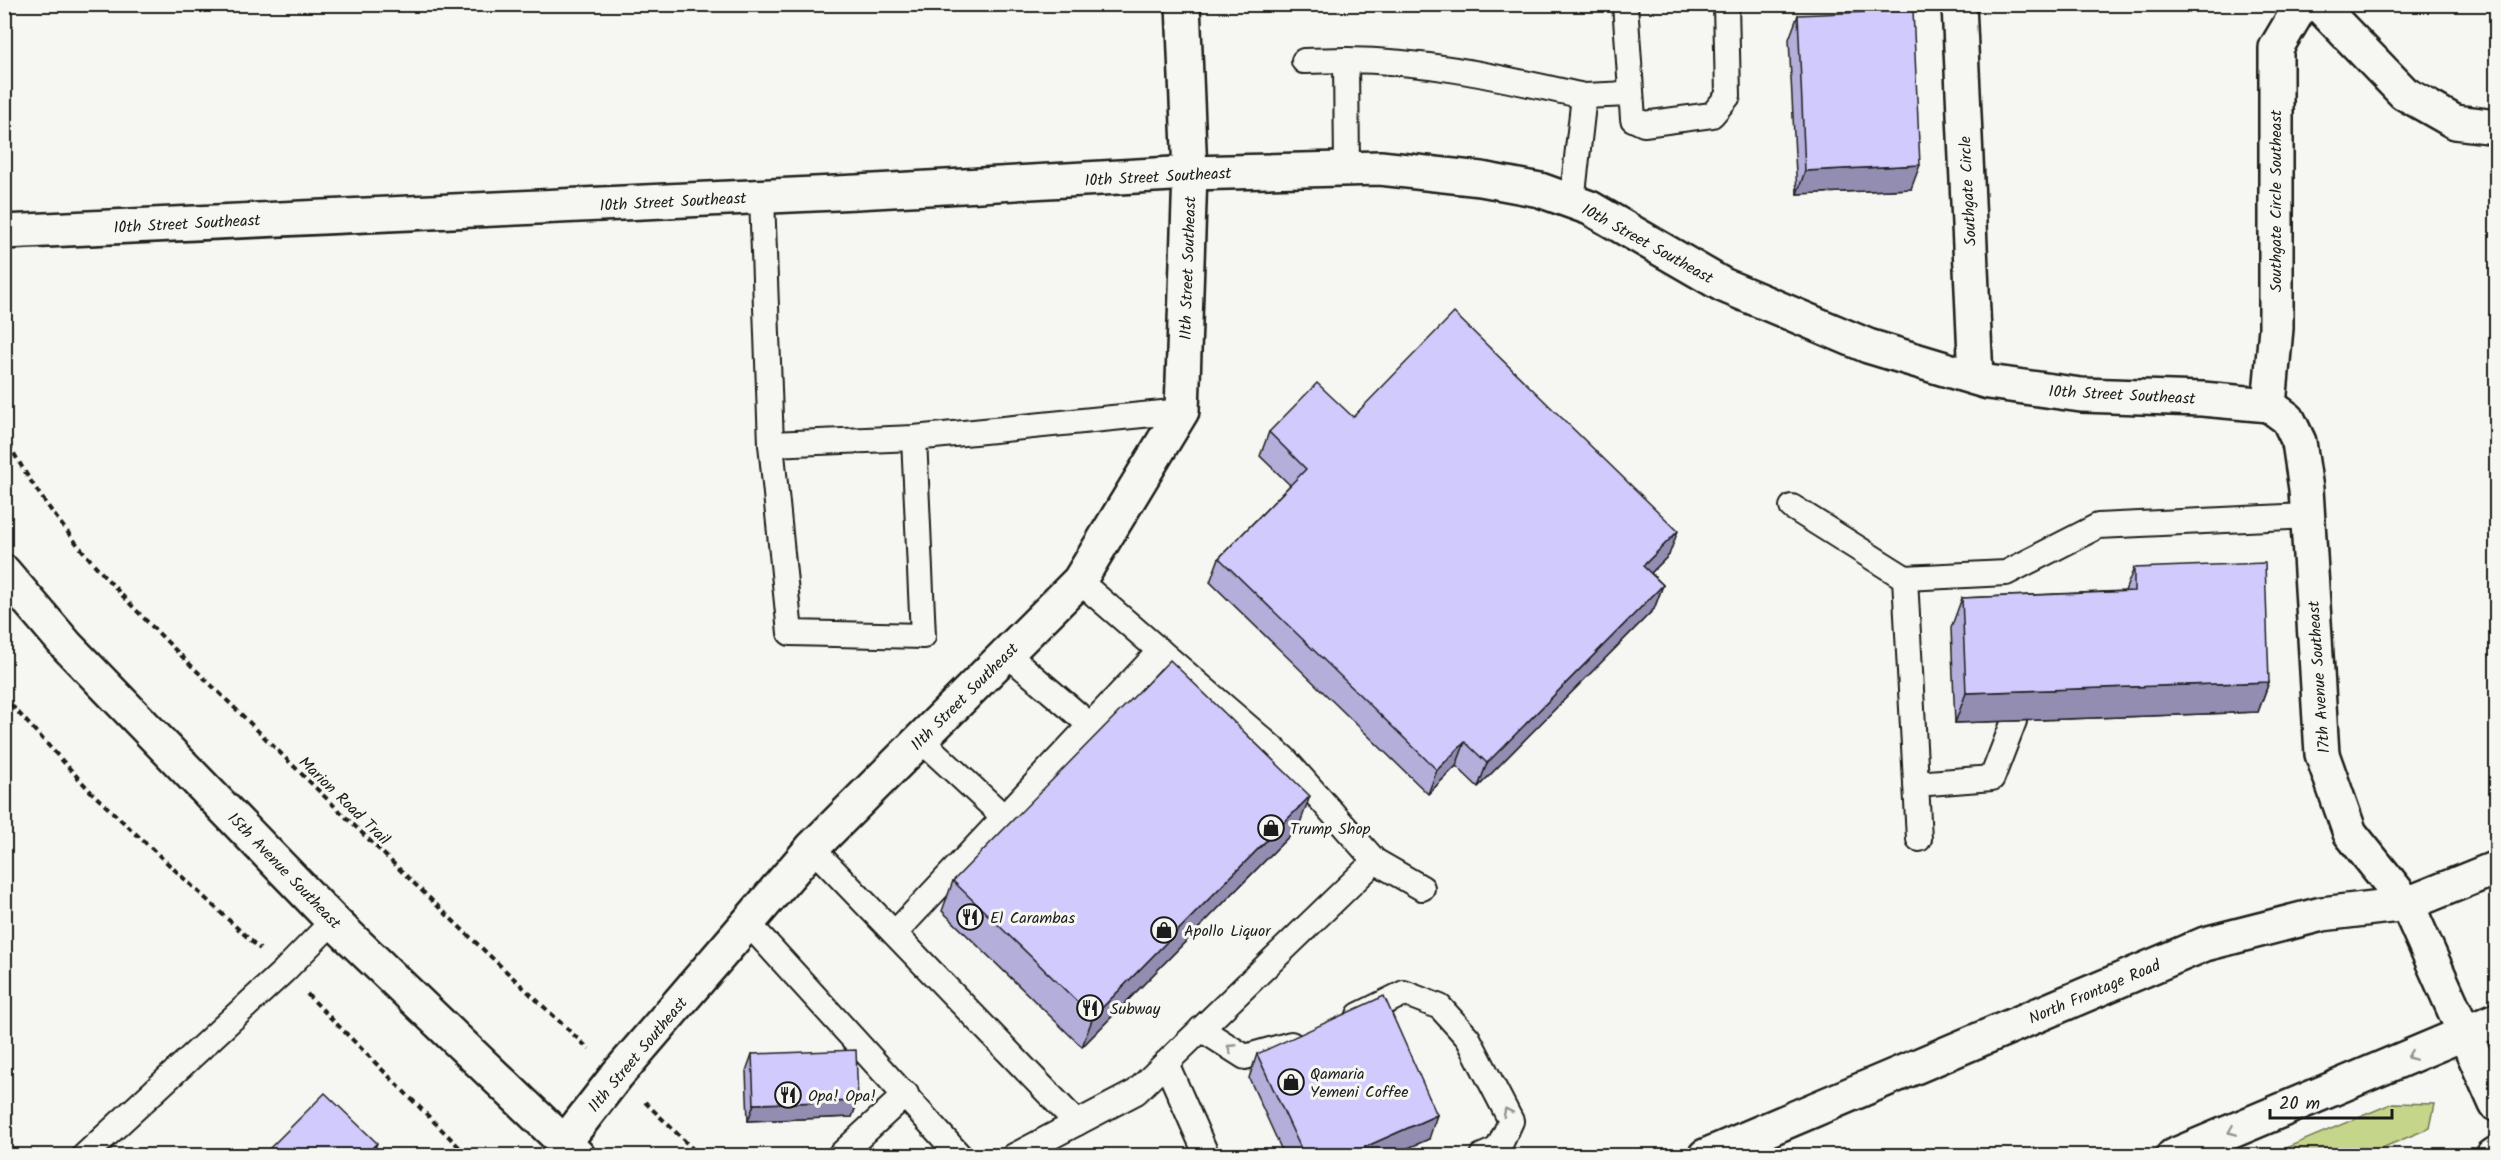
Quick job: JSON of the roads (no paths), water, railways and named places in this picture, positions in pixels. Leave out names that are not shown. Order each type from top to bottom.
[{"type":"street","name":"11th Street Southeast","points":[[571,1149],[617,1075],[812,848],[1079,581],[1182,411],[1190,173],[1183,4]]},
{"type":"street","name":"Southgate Circle","points":[[1959,4],[1976,378]]},
{"type":"street","name":"Southgate Circle Southeast","points":[[2269,405],[2276,328],[2276,48],[2302,4]]},
{"type":"street","points":[[2318,4],[2404,93],[2455,122],[2496,128]]},
{"type":"street","name":"10th Street Southeast","points":[[4,231],[762,197],[1190,173],[1380,168],[1481,179],[1540,190],[1572,201],[1590,208],[1724,285],[1868,346],[1976,378],[2081,395],[2202,399],[2269,405]]},
{"type":"street","name":"17th Avenue Southeast","points":[[2269,405],[2288,419],[2299,442],[2307,516],[2322,754],[2350,832],[2407,904],[2496,1104]]},
{"type":"street","name":"15th Avenue Southeast","points":[[4,572],[66,646],[333,921],[571,1149]]},
{"type":"street","name":"North Frontage Road","points":[[1705,1155],[2205,944],[2322,914],[2407,904],[2496,868]]},
{"type":"street","points":[[2173,1155],[2496,1020]]},
{"type":"lane","points":[[1625,4],[1629,94],[1633,120],[1644,124],[1712,115],[1728,96],[1726,4]]},
{"type":"lane","points":[[1346,60],[1347,169]]},
{"type":"lane","points":[[1304,61],[1400,61],[1460,69],[1584,96],[1629,94]]},
{"type":"lane","points":[[1572,201],[1584,96]]},
{"type":"lane","points":[[762,197],[771,444],[789,633],[923,636],[914,438]]},
{"type":"lane","points":[[771,444],[914,438],[1182,411]]},
{"type":"lane","points":[[1792,507],[1905,578],[2006,583],[2098,526],[2307,516]]},
{"type":"lane","points":[[1905,578],[1919,839]]},
{"type":"lane","points":[[1079,581],[1284,758],[1375,861],[1422,888]]},
{"type":"lane","points":[[895,933],[1160,651]]},
{"type":"lane","points":[[1007,654],[1090,725]]},
{"type":"lane","points":[[1916,784],[1992,778],[2014,722]]},
{"type":"lane","points":[[921,740],[1004,817]]},
{"type":"lane","points":[[812,848],[1077,1123]]},
{"type":"lane","points":[[1014,1155],[1136,1092],[1375,861]]},
{"type":"lane","points":[[84,1155],[284,971],[333,921]]},
{"type":"lane","points":[[749,924],[960,1155]]},
{"type":"lane","points":[[1343,1023],[1404,993],[1440,1007],[1468,1038],[1512,1121],[1498,1149],[1482,1155]]},
{"type":"lane","points":[[1201,1029],[1245,1057],[1313,1038]]},
{"type":"lane","points":[[1166,1063],[1207,1155]]},
{"type":"lane","points":[[839,1155],[906,1094]]},
{"type":"place","name":"Trump Shop","points":[[1271,828]]},
{"type":"place","name":"El Carambas","points":[[970,917]]},
{"type":"place","name":"Apollo Liquor","points":[[1164,930]]},
{"type":"place","name":"Subway","points":[[1090,1008]]},
{"type":"place","name":"Qamaria Yemeni Coffee","points":[[1291,1082]]},
{"type":"place","name":"Opa! Opa!","points":[[788,1095]]}]
